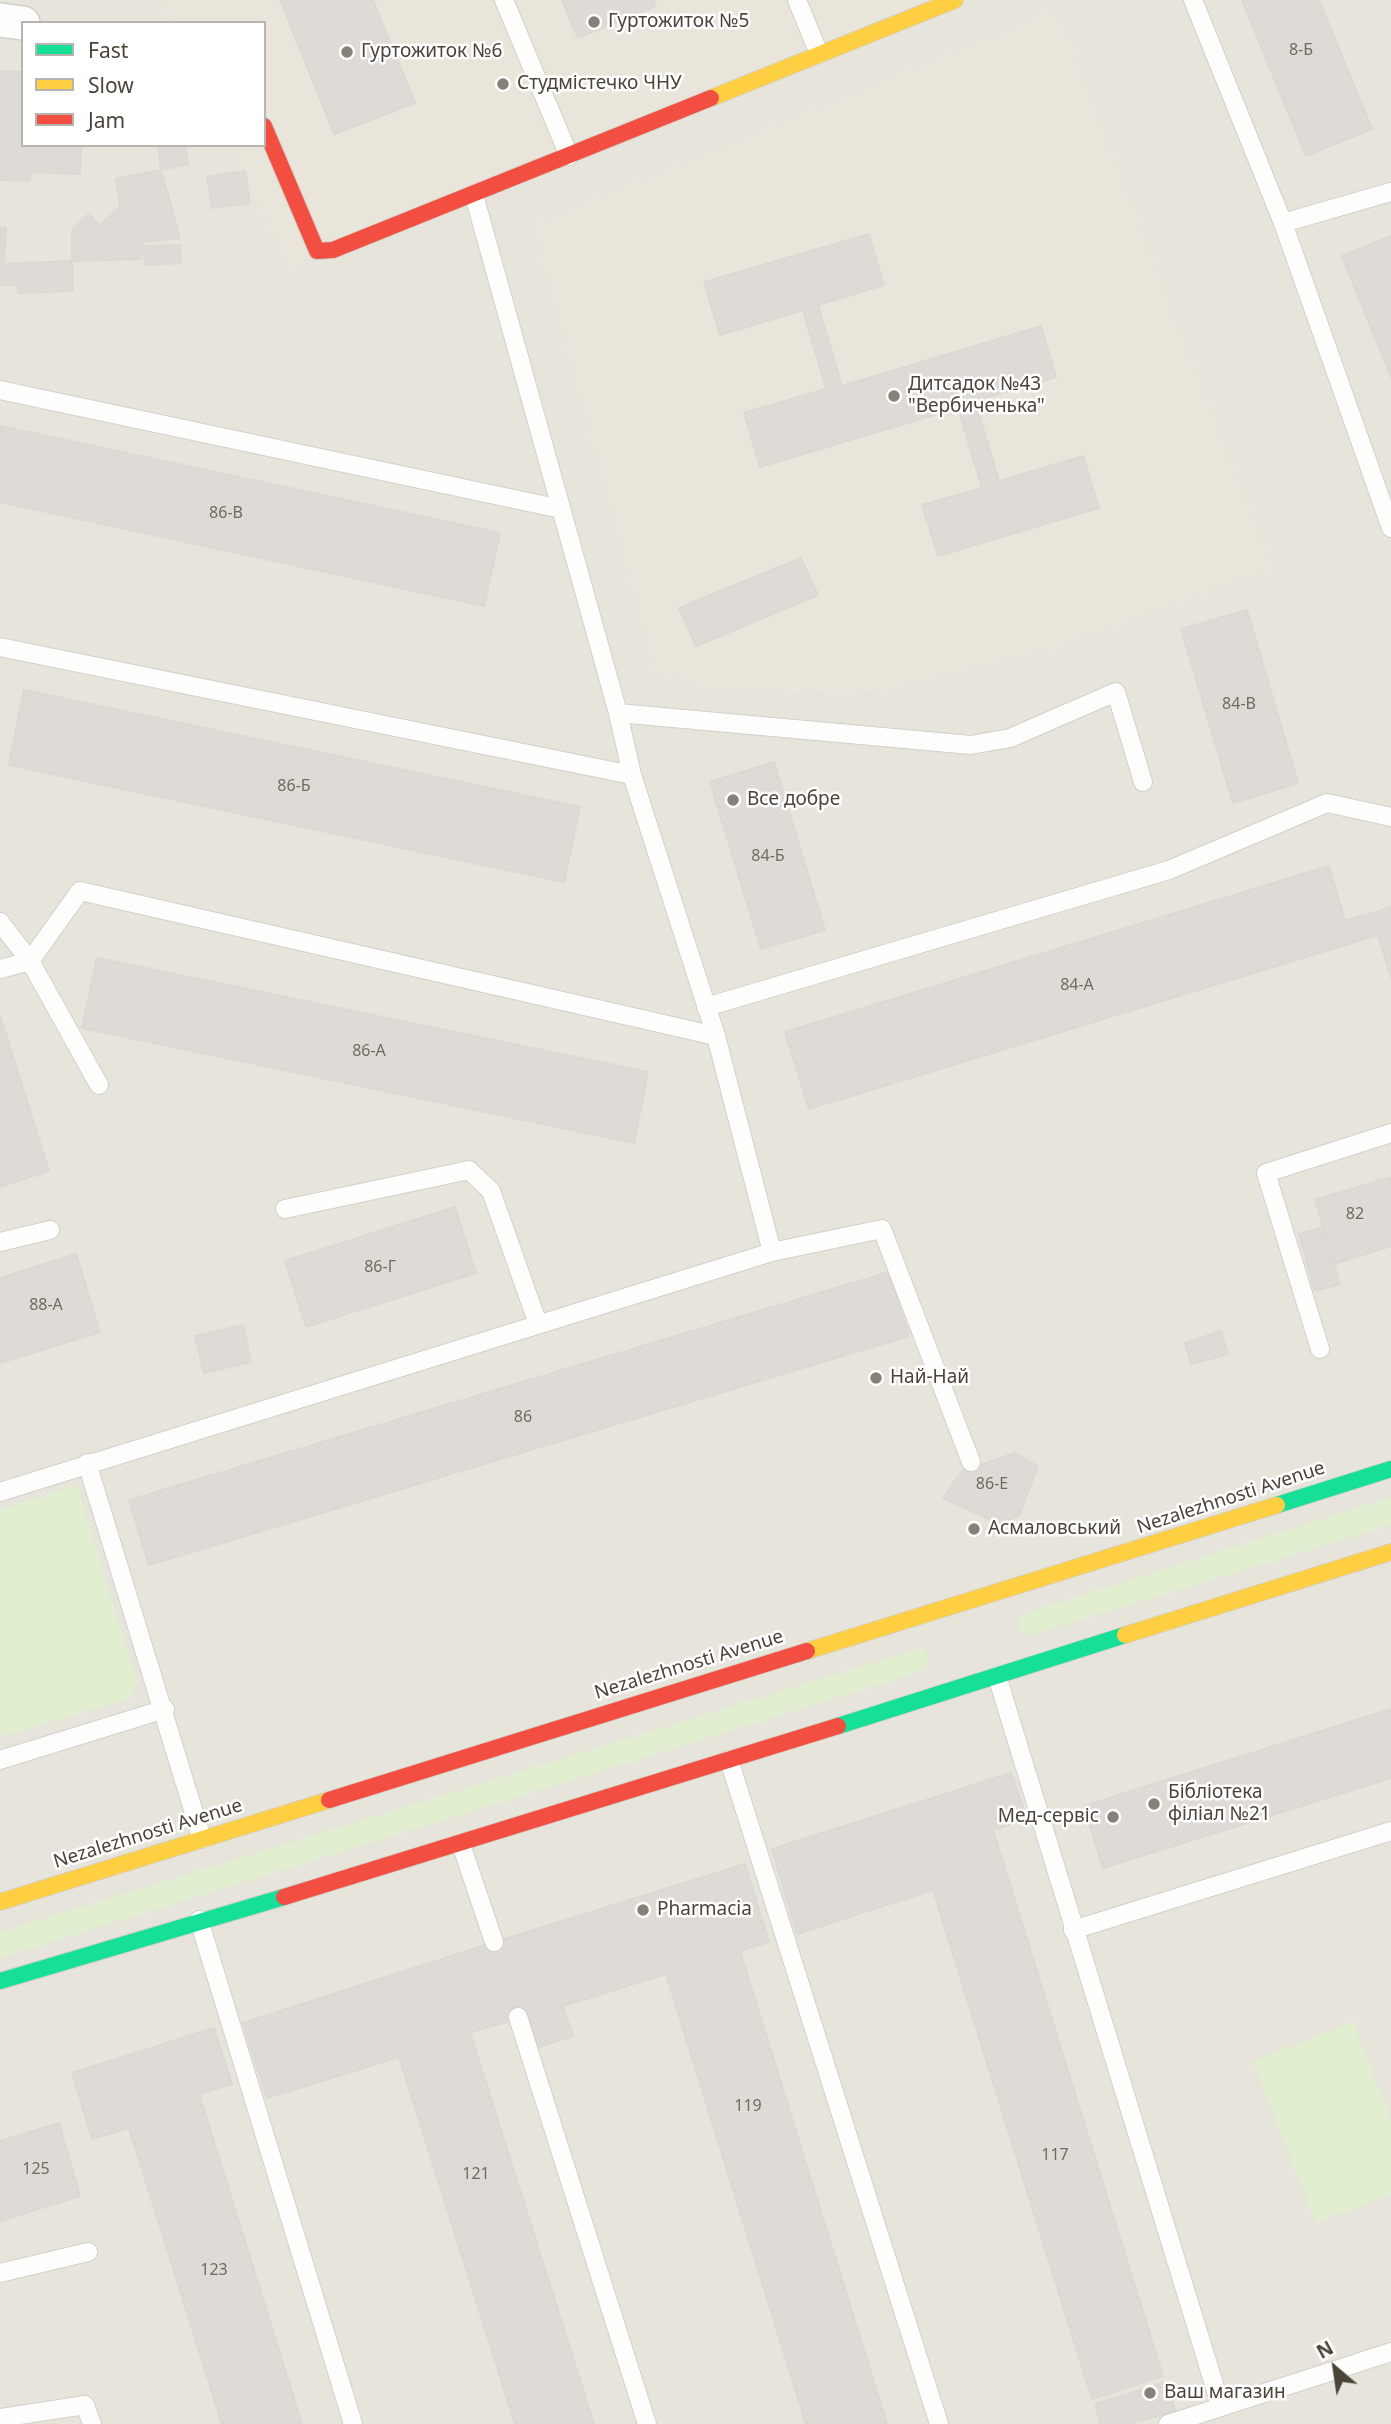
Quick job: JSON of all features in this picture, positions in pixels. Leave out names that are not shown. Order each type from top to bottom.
[{"type":"main road","points":[[266,131],[317,251],[333,250],[955,0]]},
{"type":"main road","name":"Nezalezhnosti Avenue","points":[[0,1902],[1391,1469]]},
{"type":"main road","points":[[0,1981],[461,1844],[1391,1552]]},
{"type":"street","points":[[0,20],[21,23]]},
{"type":"lane","points":[[504,0],[569,156]]},
{"type":"lane","points":[[797,0],[820,54]]},
{"type":"lane","points":[[1193,0],[1283,223],[1391,528]]},
{"type":"lane","points":[[1283,223],[1391,192]]},
{"type":"lane","points":[[474,195],[618,713],[632,775],[716,1036],[772,1252]]},
{"type":"lane","points":[[0,390],[561,509]]},
{"type":"lane","points":[[0,647],[632,775]]},
{"type":"lane","points":[[618,713],[971,745],[1010,738],[1116,692],[1143,782]]},
{"type":"lane","points":[[706,1007],[1169,870],[1327,803],[1391,817]]},
{"type":"lane","points":[[0,970],[30,961],[80,891],[716,1036]]},
{"type":"lane","points":[[0,922],[30,961],[99,1085]]},
{"type":"lane","points":[[1320,1349],[1266,1174],[1391,1133]]},
{"type":"lane","points":[[285,1209],[469,1170],[491,1191],[538,1324]]},
{"type":"lane","points":[[0,1492],[772,1252],[883,1229],[971,1462]]},
{"type":"lane","points":[[0,1242],[50,1230]]},
{"type":"lane","points":[[87,1463],[165,1709],[202,1839]]},
{"type":"lane","points":[[997,1676],[1221,2407]]},
{"type":"lane","points":[[0,1759],[165,1709]]},
{"type":"lane","points":[[729,1759],[939,2424]]},
{"type":"lane","points":[[1073,1930],[1391,1831]]},
{"type":"lane","points":[[461,1844],[494,1942]]},
{"type":"lane","points":[[198,1920],[353,2424]]},
{"type":"lane","points":[[518,2017],[647,2424]]},
{"type":"lane","points":[[0,2273],[88,2252]]},
{"type":"lane","points":[[1168,2424],[1391,2352]]},
{"type":"lane","points":[[0,2418],[85,2404],[92,2424]]},
{"type":"shaded area","points":[[0,0],[163,0],[173,21],[21,21],[21,147],[234,147],[290,265],[951,0],[1391,0],[1391,2424],[0,2424]],"holes":[[[1056,12],[1271,567],[1050,648],[863,693],[712,690],[656,667],[535,226]]]},
{"type":"shaded area","name":"Студмістечко ЧНУ","points":[[163,0],[951,0],[290,265],[234,147],[266,147],[266,21],[173,21]]},
{"type":"shaded area","name":"Дитсадок №43 \"Вербиченька\"","points":[[1056,12],[1272,567],[1050,648],[863,693],[712,690],[656,667],[535,226]]},
{"type":"green space","points":[[77,1485],[137,1683],[128,1699],[0,1737],[0,1510]]},
{"type":"green space","points":[[1391,1497],[1391,1525],[1031,1635],[1019,1627],[1018,1621],[1030,1612]]},
{"type":"green space","points":[[921,1648],[926,1652],[929,1663],[916,1673],[0,1958],[0,1932]]},
{"type":"green space","points":[[1353,2022],[1391,2120],[1391,2194],[1316,2223],[1253,2061]]},
{"type":"building","name":"Гуртожиток №6","points":[[280,0],[373,0],[415,103],[334,134]]},
{"type":"building","name":"Гуртожиток №5","points":[[562,0],[653,0],[656,6],[578,38]]},
{"type":"building","points":[[1242,0],[1319,0],[1372,129],[1306,156]]},
{"type":"building","points":[[0,71],[21,72],[21,147],[81,147],[80,174],[30,172],[29,181],[0,180]]},
{"type":"building","points":[[158,147],[185,147],[188,164],[161,170]]},
{"type":"building","points":[[161,170],[180,238],[143,242],[143,237],[120,207],[116,179]]},
{"type":"building","points":[[245,171],[250,203],[212,208],[207,177]]},
{"type":"building","points":[[120,207],[143,237],[141,259],[72,261],[72,230],[89,214],[99,226]]},
{"type":"building","points":[[0,228],[6,228],[4,264],[0,264]]},
{"type":"building","points":[[869,234],[884,285],[818,305],[842,386],[1041,326],[1056,377],[975,401],[999,481],[1083,456],[1099,508],[938,556],[922,505],[982,488],[958,408],[760,467],[744,413],[826,389],[803,310],[720,335],[704,282]]},
{"type":"building","points":[[1391,236],[1391,377],[1342,256]]},
{"type":"building","points":[[180,245],[181,263],[145,265],[144,246]]},
{"type":"building","points":[[72,261],[73,291],[19,293],[18,285],[0,285],[0,264]]},
{"type":"building","points":[[0,426],[500,533],[484,606],[0,502]]},
{"type":"building","points":[[801,558],[818,595],[696,646],[679,608]]},
{"type":"building","points":[[1247,610],[1298,783],[1233,803],[1181,629]]},
{"type":"building","points":[[24,690],[580,807],[564,882],[9,765]]},
{"type":"building","points":[[774,762],[825,930],[761,949],[710,782]]},
{"type":"building","points":[[1329,866],[1345,921],[1391,907],[1391,977],[1378,935],[809,1109],[785,1032]]},
{"type":"building","points":[[97,958],[648,1072],[634,1143],[82,1028]]},
{"type":"building","points":[[0,1015],[49,1171],[0,1187]]},
{"type":"building","points":[[1391,1177],[1391,1246],[1334,1264],[1315,1200]]},
{"type":"building","points":[[455,1207],[476,1273],[306,1327],[285,1261]]},
{"type":"building","points":[[1324,1227],[1340,1284],[1315,1291],[1299,1234]]},
{"type":"building","points":[[76,1254],[100,1332],[0,1363],[0,1278]]},
{"type":"building","points":[[889,1272],[909,1336],[149,1565],[129,1500]]},
{"type":"building","points":[[243,1325],[251,1362],[204,1373],[195,1336]]},
{"type":"building","points":[[1221,1331],[1228,1354],[1191,1364],[1185,1343]]},
{"type":"building","points":[[1015,1453],[1038,1466],[1019,1516],[998,1523],[943,1498],[962,1471]]},
{"type":"building","points":[[1391,1709],[1391,1778],[1103,1868],[1084,1806]]},
{"type":"building","points":[[1011,1773],[1027,1819],[993,1830],[1163,2376],[1092,2399],[933,1890],[797,1934],[772,1849]]},
{"type":"building","points":[[745,1864],[769,1942],[740,1951],[887,2424],[806,2424],[666,1974],[563,2006],[573,2036],[538,2047],[528,2014],[503,2023],[479,1947]]},
{"type":"building","points":[[479,1947],[503,2023],[470,2032],[594,2424],[515,2424],[399,2057],[267,2098],[243,2023]]},
{"type":"building","points":[[214,2028],[232,2084],[199,2094],[302,2424],[222,2424],[129,2128],[92,2139],[72,2073]]},
{"type":"building","points":[[59,2123],[80,2196],[0,2221],[0,2141]]},
{"type":"building","name":"Ваш магазин","points":[[1167,2382],[1175,2411],[1128,2424],[1100,2424],[1095,2404]]},
{"type":"traffic: fast","points":[[1277,1505],[1391,1469]]},
{"type":"traffic: fast","points":[[838,1726],[1125,1635]]},
{"type":"traffic: fast","points":[[0,1981],[284,1897]]},
{"type":"traffic: slow","points":[[711,98],[955,0]]},
{"type":"traffic: slow","points":[[807,1651],[1277,1505]]},
{"type":"traffic: slow","points":[[1125,1635],[1391,1552]]},
{"type":"traffic: slow","points":[[0,1902],[329,1800]]},
{"type":"traffic: jam","points":[[266,131],[317,251],[333,250],[711,98]]},
{"type":"traffic: jam","points":[[329,1800],[807,1651]]},
{"type":"traffic: jam","points":[[284,1897],[838,1726]]},
{"type":"place","name":"Гуртожиток №5","points":[[594,22]]},
{"type":"place","name":"Гуртожиток №6","points":[[347,52]]},
{"type":"place","name":"Студмістечко ЧНУ","points":[[503,84]]},
{"type":"place","name":"Дитсадок №43 \"Вербиченька\"","points":[[894,396]]},
{"type":"place","name":"Все добре","points":[[733,800]]},
{"type":"place","name":"Най-Най","points":[[876,1378]]},
{"type":"place","name":"Асмаловський","points":[[974,1529]]},
{"type":"place","name":"Бібліотека філіал №21","points":[[1154,1804]]},
{"type":"place","name":"Мед-сервіс","points":[[1113,1817]]},
{"type":"place","name":"Pharmacia","points":[[643,1910]]},
{"type":"place","name":"Ваш магазин","points":[[1150,2393]]}]
